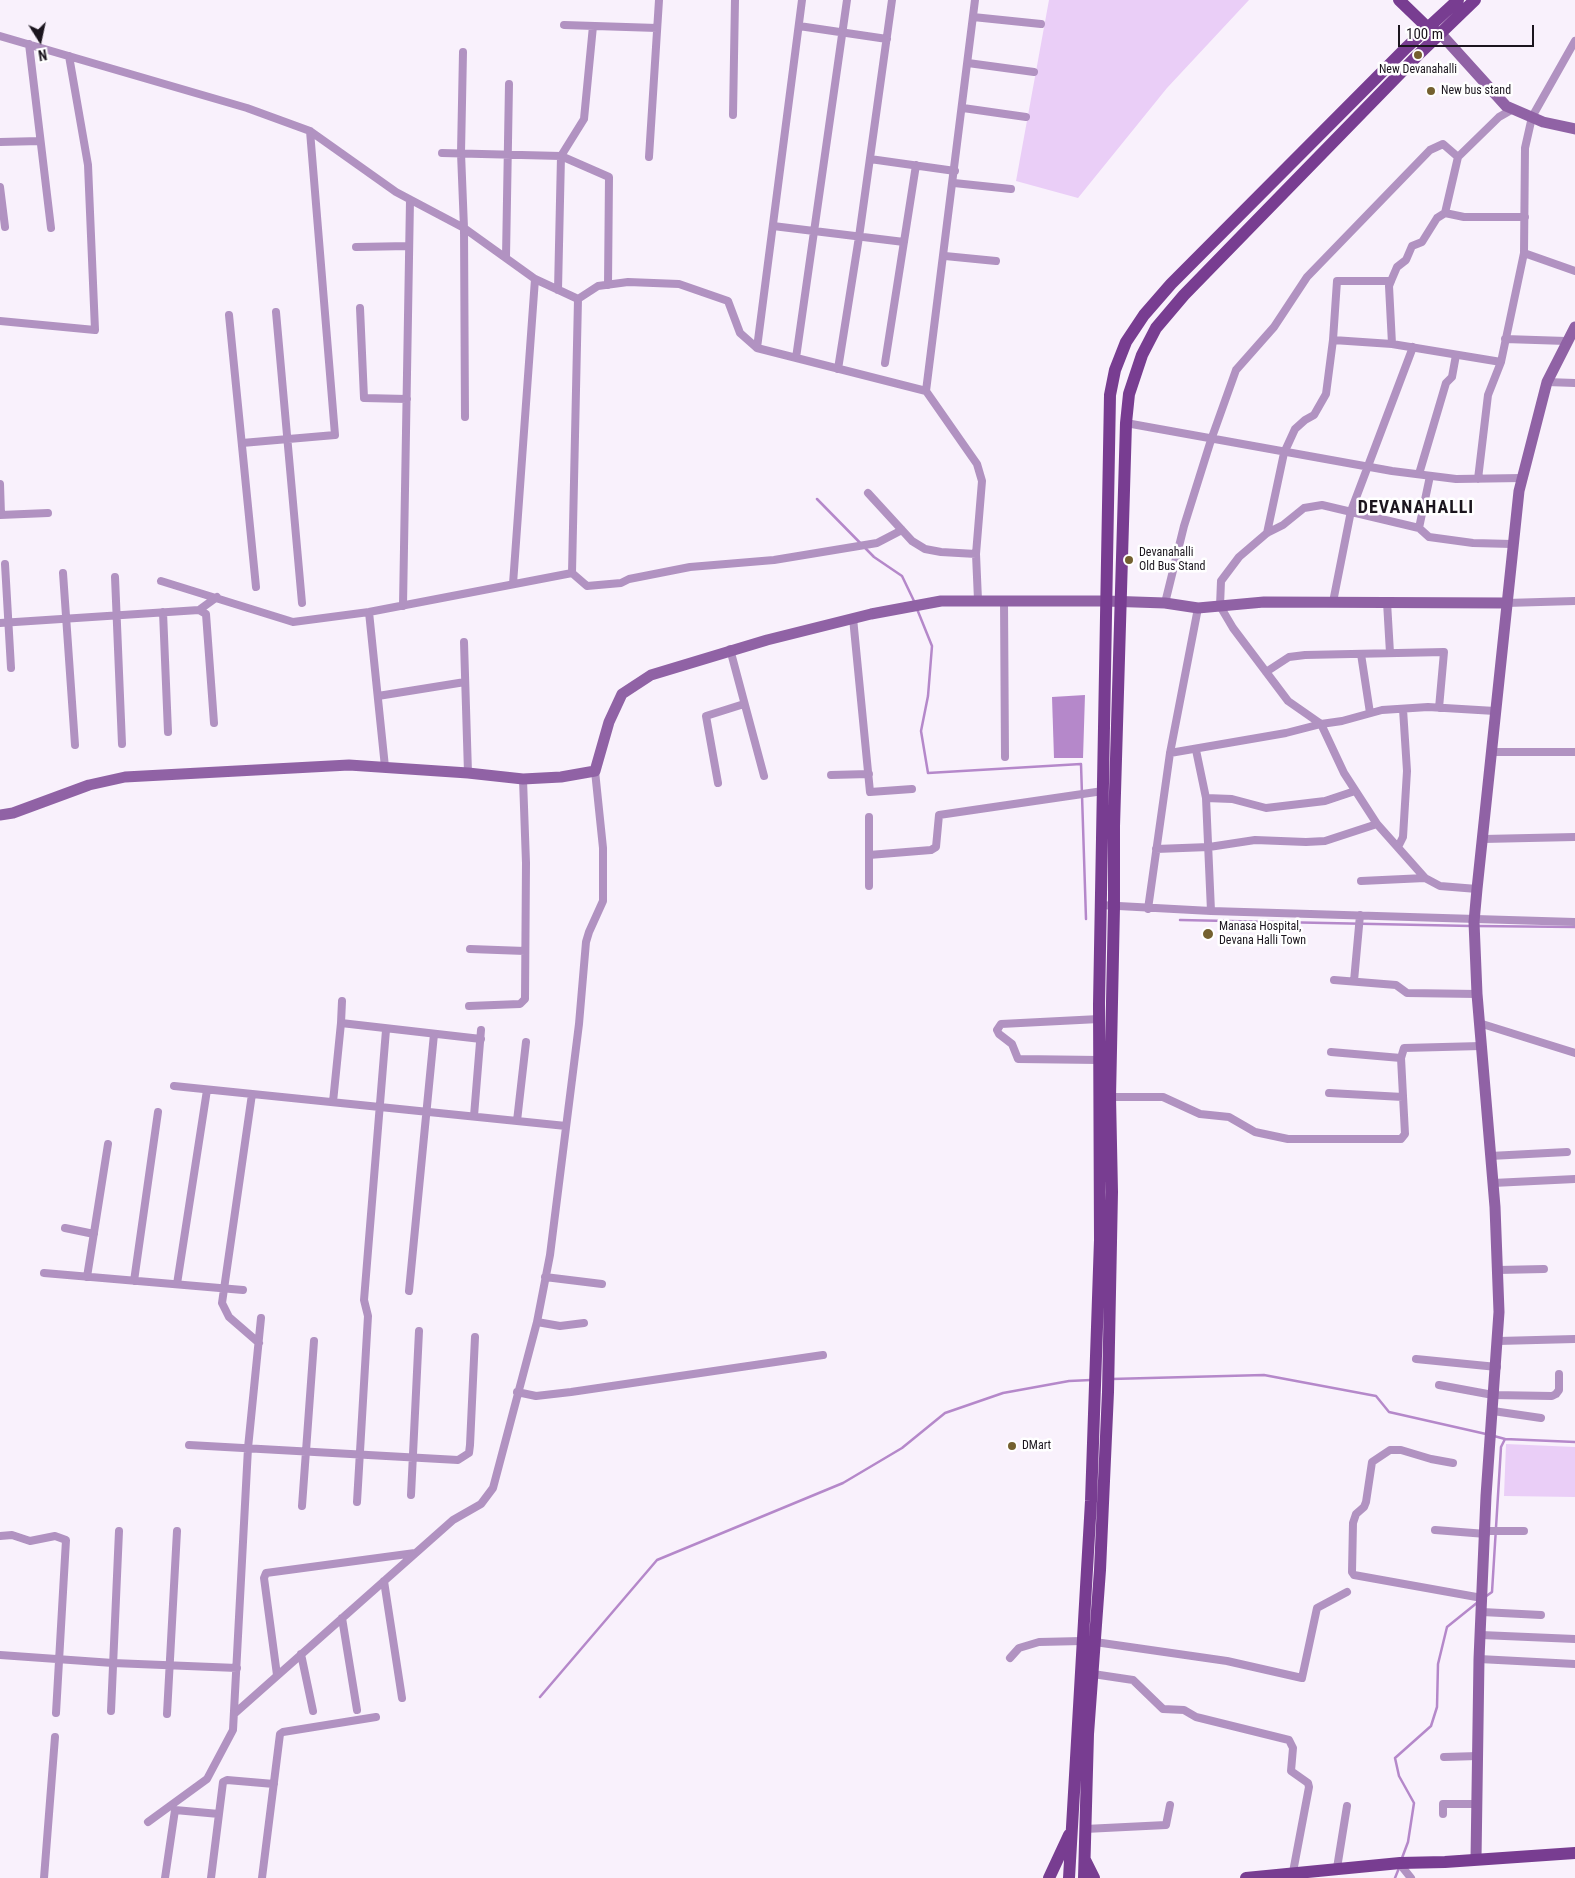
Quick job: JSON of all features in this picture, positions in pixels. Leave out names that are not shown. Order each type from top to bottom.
[{"type":"main road","points":[[1399,0],[1428,28],[1440,33]]},
{"type":"main road","points":[[1102,1362],[1099,1060],[1100,905],[1108,420],[1115,370],[1126,342],[1144,315],[1206,247],[1458,0]]},
{"type":"main road","points":[[1069,1878],[1071,1832],[1088,1642],[1112,1192],[1110,1097],[1114,826],[1126,423],[1129,394],[1134,375],[1156,328],[1184,294],[1225,250],[1475,0]]},
{"type":"main road","points":[[1084,1878],[1093,1674],[1088,1642]]},
{"type":"main road","points":[[1049,1878],[1071,1832]]},
{"type":"main road","points":[[1246,1878],[1401,1863],[1575,1853]]},
{"type":"main road","points":[[1084,1858],[1094,1878]]},
{"type":"street","points":[[650,156],[659,0]]},
{"type":"street","points":[[733,115],[735,0]]},
{"type":"street","points":[[757,348],[802,0]]},
{"type":"street","points":[[796,358],[848,0]]},
{"type":"street","points":[[838,369],[888,39],[892,0]]},
{"type":"street","points":[[926,391],[956,171],[975,0]]},
{"type":"street","points":[[973,17],[1041,24]]},
{"type":"street","points":[[564,25],[657,28]]},
{"type":"street","points":[[558,290],[561,156],[584,118],[593,26]]},
{"type":"street","points":[[799,26],[888,39]]},
{"type":"street","points":[[1440,33],[1506,106],[1543,122],[1575,129]]},
{"type":"street","points":[[0,36],[247,108],[310,131],[410,200],[464,228],[535,279],[578,299]]},
{"type":"street","points":[[29,44],[51,228]]},
{"type":"street","points":[[1478,479],[1488,394],[1501,362],[1524,253],[1525,148],[1532,117],[1574,45]]},
{"type":"street","points":[[463,52],[461,153],[464,228],[465,418]]},
{"type":"street","points":[[0,321],[95,330],[88,165],[69,56]]},
{"type":"street","points":[[968,63],[1034,72]]},
{"type":"street","points":[[506,257],[509,84]]},
{"type":"street","points":[[963,108],[1026,117]]},
{"type":"street","points":[[1392,344],[1389,286],[1396,267],[1406,260],[1412,246],[1422,242],[1437,218],[1445,212],[1458,157],[1499,117],[1513,109]]},
{"type":"street","points":[[242,443],[335,435],[310,131]]},
{"type":"street","points":[[0,142],[40,141]]},
{"type":"street","points":[[1165,603],[1184,526],[1211,440],[1236,370],[1274,327],[1307,277],[1430,150],[1443,144],[1458,157]]},
{"type":"street","points":[[442,153],[561,156],[609,177],[608,284]]},
{"type":"street","points":[[870,159],[956,171]]},
{"type":"street","points":[[885,363],[916,165]]},
{"type":"street","points":[[954,183],[1011,189]]},
{"type":"street","points":[[0,187],[5,227]]},
{"type":"street","points":[[403,606],[410,200]]},
{"type":"street","points":[[1445,212],[1464,217],[1525,217]]},
{"type":"street","points":[[773,226],[904,242]]},
{"type":"street","points":[[356,247],[409,246]]},
{"type":"street","points":[[1524,253],[1575,271]]},
{"type":"street","points":[[945,256],[996,262]]},
{"type":"street","points":[[513,584],[535,279]]},
{"type":"street","points":[[1267,533],[1284,453],[1295,429],[1314,415],[1326,394],[1333,340],[1337,281],[1391,281]]},
{"type":"street","points":[[578,299],[598,286],[608,284],[628,282],[679,284],[728,302],[740,333],[757,348],[926,391],[977,464],[982,481],[976,554],[978,600]]},
{"type":"street","points":[[572,573],[578,299]]},
{"type":"street","points":[[360,308],[364,398],[406,399]]},
{"type":"street","points":[[276,312],[302,603]]},
{"type":"street","points":[[229,315],[256,587]]},
{"type":"street","points":[[1476,1859],[1479,1659],[1493,1395],[1498,1341],[1498,1270],[1477,994],[1476,889],[1483,839],[1512,544],[1522,478],[1547,382],[1566,341],[1575,327]]},
{"type":"street","points":[[1505,339],[1566,341]]},
{"type":"street","points":[[1333,340],[1392,344],[1501,362]]},
{"type":"street","points":[[1333,602],[1351,511],[1413,348]]},
{"type":"street","points":[[1419,474],[1446,383],[1452,377],[1456,355]]},
{"type":"street","points":[[1547,382],[1575,383]]},
{"type":"street","points":[[1126,423],[1284,453],[1430,476],[1478,479],[1522,478]]},
{"type":"street","points":[[1419,528],[1430,476]]},
{"type":"street","points":[[0,484],[1,515],[48,513]]},
{"type":"street","points":[[868,493],[912,541],[925,548],[941,552],[976,554]]},
{"type":"street","points":[[1476,889],[1440,886],[1425,878],[1378,824],[1344,773],[1321,724],[1288,701],[1233,628],[1220,606],[1221,581],[1239,557],[1267,533],[1283,525],[1304,508],[1322,505],[1419,528],[1429,536],[1473,543],[1512,544]]},
{"type":"street","points":[[572,573],[587,586],[621,583],[629,579],[690,567],[774,560],[877,543],[902,530]]},
{"type":"street","points":[[5,564],[12,668]]},
{"type":"street","points":[[63,573],[75,745]]},
{"type":"street","points":[[161,581],[293,622],[370,612],[572,573]]},
{"type":"street","points":[[115,578],[122,744]]},
{"type":"street","points":[[0,623],[199,610],[217,598]]},
{"type":"street","points":[[234,1714],[453,1520],[481,1504],[493,1488],[536,1322],[545,1277],[566,1126],[586,942],[603,901],[603,848],[595,771],[609,722],[622,694],[651,675],[730,650],[853,618],[927,604],[978,600],[1106,601],[1165,603],[1198,608],[1264,602],[1506,603],[1575,601]]},
{"type":"street","points":[[1004,600],[1005,757]]},
{"type":"street","points":[[1387,602],[1390,654]]},
{"type":"street","points":[[1148,909],[1170,753],[1198,608]]},
{"type":"street","points":[[199,610],[206,614],[214,723]]},
{"type":"street","points":[[164,612],[168,732]]},
{"type":"street","points":[[370,612],[386,767]]},
{"type":"street","points":[[853,618],[870,792],[912,790]]},
{"type":"street","points":[[464,642],[468,773]]},
{"type":"street","points":[[730,650],[764,776]]},
{"type":"street","points":[[1266,672],[1289,657],[1444,652],[1439,708]]},
{"type":"street","points":[[1361,654],[1370,713]]},
{"type":"street","points":[[378,696],[465,682]]},
{"type":"street","points":[[718,783],[706,716],[744,704]]},
{"type":"street","points":[[1170,753],[1286,733],[1370,713],[1403,709],[1439,708],[1495,711]]},
{"type":"street","points":[[1398,847],[1403,838],[1406,771],[1403,709]]},
{"type":"street","points":[[1196,750],[1206,798],[1210,912]]},
{"type":"street","points":[[1491,752],[1575,752]]},
{"type":"street","points":[[0,815],[12,813],[89,785],[124,777],[350,765],[468,773],[523,779],[561,777],[595,771]]},
{"type":"street","points":[[831,776],[869,774]]},
{"type":"street","points":[[469,1006],[524,1003],[526,864],[523,779]]},
{"type":"street","points":[[1206,798],[1232,799],[1266,808],[1325,801],[1355,790]]},
{"type":"street","points":[[869,855],[936,848],[939,814],[1103,791]]},
{"type":"street","points":[[869,817],[869,886]]},
{"type":"street","points":[[1156,849],[1209,847],[1255,840],[1326,841],[1378,824]]},
{"type":"street","points":[[1483,839],[1575,837]]},
{"type":"street","points":[[1361,881],[1425,878]]},
{"type":"street","points":[[1100,905],[1210,912],[1360,915],[1475,924],[1575,922]]},
{"type":"street","points":[[1354,982],[1360,915]]},
{"type":"street","points":[[470,948],[525,951]]},
{"type":"street","points":[[1334,980],[1396,985],[1407,993],[1477,994]]},
{"type":"street","points":[[333,1102],[342,1001]]},
{"type":"street","points":[[1099,1019],[1001,1024],[997,1030],[999,1034],[1012,1044],[1018,1059],[1099,1060]]},
{"type":"street","points":[[341,1023],[386,1030],[480,1039]]},
{"type":"street","points":[[1479,1023],[1575,1053]]},
{"type":"street","points":[[356,1502],[368,1316],[364,1300],[386,1030]]},
{"type":"street","points":[[474,1116],[481,1030]]},
{"type":"street","points":[[409,1291],[434,1034]]},
{"type":"street","points":[[517,1121],[526,1042]]},
{"type":"street","points":[[1110,1097],[1163,1097],[1200,1114],[1229,1117],[1255,1132],[1288,1139],[1401,1138],[1405,1134],[1401,1058],[1404,1048],[1481,1046]]},
{"type":"street","points":[[1331,1052],[1401,1058]]},
{"type":"street","points":[[174,1086],[566,1126]]},
{"type":"street","points":[[177,1284],[207,1090]]},
{"type":"street","points":[[1329,1093],[1403,1097]]},
{"type":"street","points":[[252,1094],[222,1303],[225,1311],[259,1343]]},
{"type":"street","points":[[134,1281],[158,1112]]},
{"type":"street","points":[[87,1276],[108,1144]]},
{"type":"street","points":[[1490,1156],[1567,1152]]},
{"type":"street","points":[[1492,1182],[1575,1178]]},
{"type":"street","points":[[65,1228],[94,1234]]},
{"type":"street","points":[[1498,1270],[1544,1269]]},
{"type":"street","points":[[44,1273],[243,1290]]},
{"type":"street","points":[[545,1277],[602,1284]]},
{"type":"street","points":[[148,1822],[207,1779],[233,1730],[248,1448],[261,1318]]},
{"type":"street","points":[[536,1322],[560,1326],[584,1322]]},
{"type":"street","points":[[411,1494],[419,1331]]},
{"type":"street","points":[[189,1445],[458,1460],[469,1453],[475,1337]]},
{"type":"street","points":[[1498,1341],[1575,1339]]},
{"type":"street","points":[[302,1506],[314,1341]]},
{"type":"street","points":[[517,1392],[536,1396],[571,1392],[823,1355]]},
{"type":"street","points":[[1416,1359],[1496,1367]]},
{"type":"street","points":[[1438,1385],[1493,1395],[1556,1394],[1560,1374]]},
{"type":"street","points":[[1493,1411],[1541,1418]]},
{"type":"street","points":[[1452,1463],[1401,1450],[1390,1450],[1372,1462],[1366,1502],[1364,1507],[1356,1514],[1353,1523],[1352,1572],[1354,1575],[1482,1604],[1541,1615]]},
{"type":"street","points":[[1435,1530],[1524,1531]]},
{"type":"street","points":[[111,1711],[119,1531]]},
{"type":"street","points":[[167,1714],[171,1666],[176,1531]]},
{"type":"street","points":[[0,1536],[12,1535],[30,1541],[54,1536],[66,1540],[56,1713]]},
{"type":"street","points":[[277,1675],[264,1578],[266,1572],[415,1553]]},
{"type":"street","points":[[384,1580],[402,1698]]},
{"type":"street","points":[[1010,1658],[1019,1648],[1029,1644],[1088,1642],[1227,1662],[1302,1678],[1316,1608],[1346,1592]]},
{"type":"street","points":[[342,1618],[357,1710]]},
{"type":"street","points":[[1481,1635],[1575,1639]]},
{"type":"street","points":[[0,1654],[113,1663],[237,1668]]},
{"type":"street","points":[[301,1654],[313,1711]]},
{"type":"street","points":[[1479,1659],[1575,1664]]},
{"type":"street","points":[[1093,1674],[1133,1680],[1163,1710],[1184,1710],[1196,1717],[1289,1740],[1293,1748],[1291,1771],[1308,1783],[1309,1787],[1293,1872]]},
{"type":"street","points":[[262,1878],[282,1732],[376,1717]]},
{"type":"street","points":[[44,1878],[55,1737]]},
{"type":"street","points":[[1444,1757],[1478,1756]]},
{"type":"street","points":[[211,1878],[222,1782],[225,1780],[274,1784]]},
{"type":"street","points":[[1443,1814],[1443,1804],[1476,1804]]},
{"type":"street","points":[[1085,1829],[1166,1826],[1170,1805]]},
{"type":"street","points":[[1337,1868],[1347,1806]]},
{"type":"street","points":[[166,1878],[175,1810],[219,1814]]},
{"type":"street","points":[[1401,1863],[1411,1878]]},
{"type":"shaded area","points":[[1049,0],[1249,0],[1167,88],[1078,198],[1016,181]]},
{"type":"shaded area","points":[[1085,695],[1083,758],[1054,758],[1052,697]]},
{"type":"shaded area","points":[[1506,1444],[1575,1447],[1575,1497],[1504,1496]]},
{"type":"waterway","points":[[817,499],[874,557],[902,576],[914,601]]},
{"type":"waterway","points":[[917,609],[932,646],[928,696],[921,731],[928,773],[1081,764],[1086,919]]},
{"type":"waterway","points":[[1180,920],[1471,926]]},
{"type":"waterway","points":[[1476,926],[1575,927]]},
{"type":"waterway","points":[[1111,1379],[1264,1375],[1376,1396],[1389,1412],[1486,1434]]},
{"type":"waterway","points":[[540,1697],[657,1560],[843,1483],[902,1448],[945,1413],[1003,1393],[1069,1381],[1091,1380]]},
{"type":"waterway","points":[[1494,1436],[1505,1439]]},
{"type":"waterway","points":[[1485,1597],[1492,1592],[1501,1447],[1505,1439],[1575,1442]]},
{"type":"waterway","points":[[1402,1858],[1408,1842],[1414,1803],[1399,1776],[1395,1758],[1431,1726],[1437,1707],[1438,1664],[1447,1627],[1478,1602]]},
{"type":"waterway","points":[[1395,1878],[1399,1868]]},
{"type":"place","name":"New Devanahalli","points":[[1418,55]]},
{"type":"place","name":"New bus stand","points":[[1431,91]]},
{"type":"place","name":"Devanahalli Old Bus Stand","points":[[1129,560]]},
{"type":"place","name":"Manasa Hospital, Devana Halli Town","points":[[1208,934]]},
{"type":"place","name":"DMart","points":[[1012,1446]]},
{"type":"district","name":"DEVANAHALLI","points":[[1416,508]]}]
